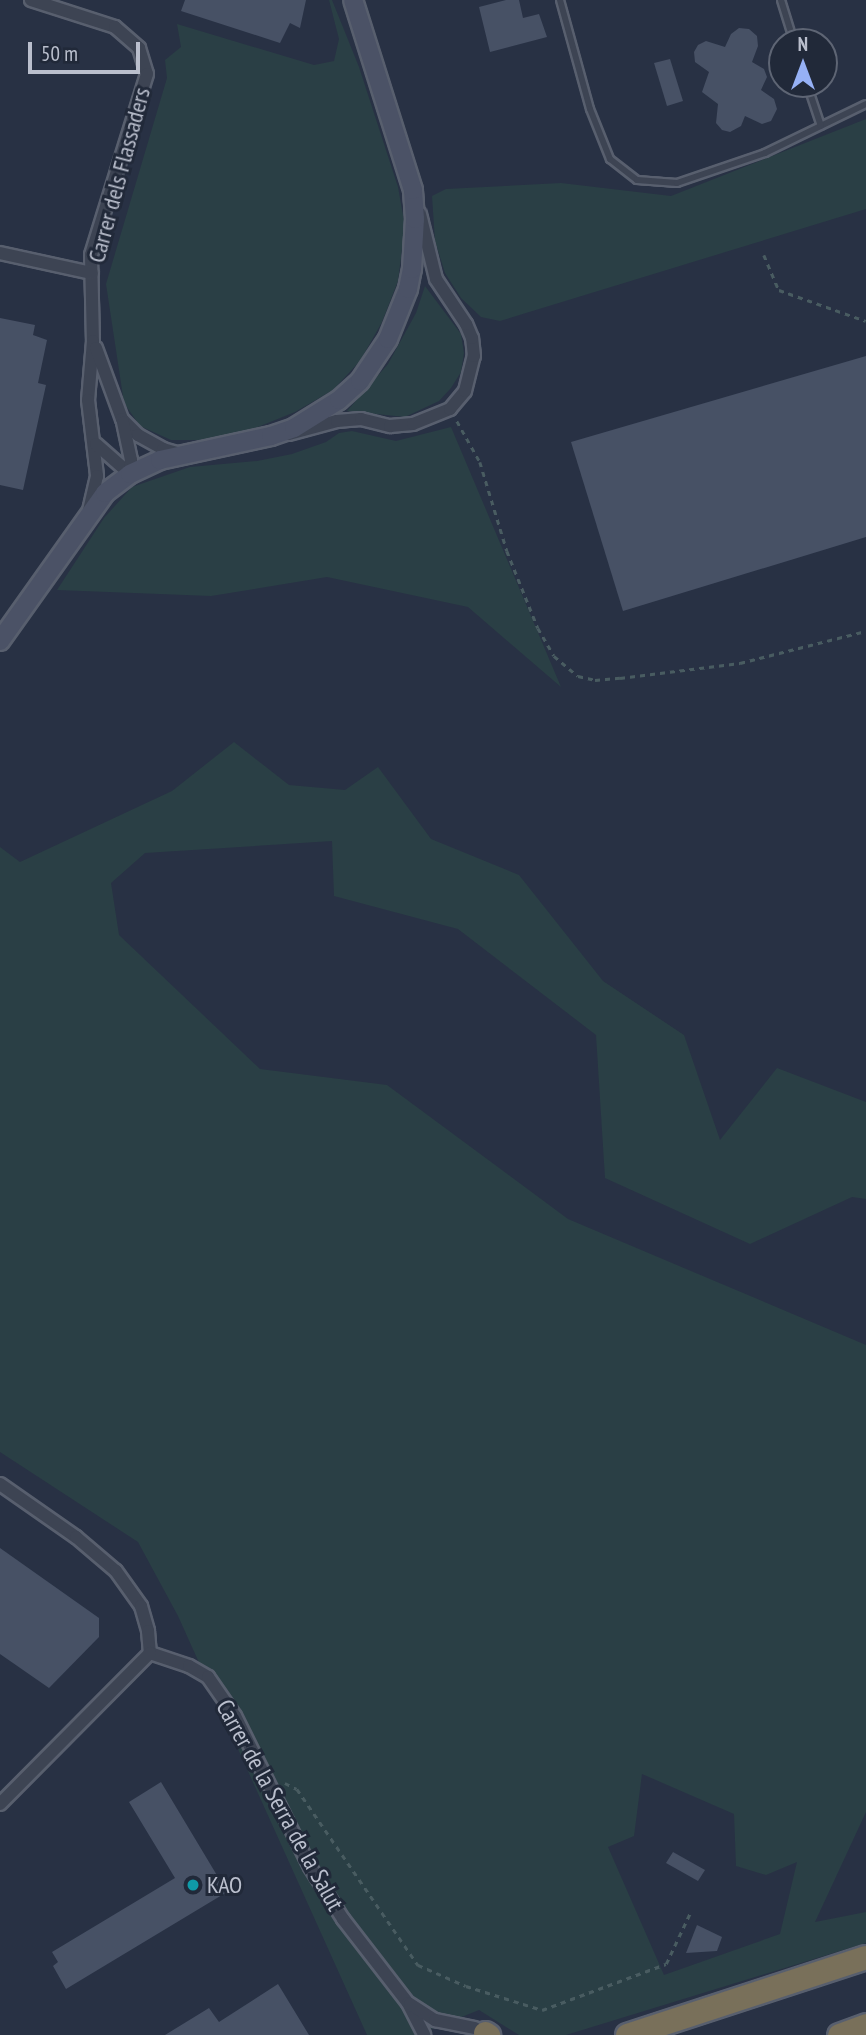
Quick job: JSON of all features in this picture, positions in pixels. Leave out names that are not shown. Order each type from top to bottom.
[{"type":"highway","points":[[627,2035],[866,1957]]},
{"type":"highway","points":[[839,2035],[866,2025]]},
{"type":"main road","points":[[0,641],[88,513],[105,493],[130,474],[181,454],[271,436],[294,428],[339,400],[360,381],[388,338],[408,289],[412,269],[415,219],[413,190],[353,0]]},
{"type":"street","name":"Carrer dels Flassaders","points":[[31,0],[115,27],[139,48],[147,74],[91,255],[93,341],[88,400],[96,444],[97,476],[88,513]]},
{"type":"street","points":[[271,436],[361,419],[390,426],[413,424],[450,409],[465,391],[474,356],[472,338],[466,324],[436,279],[413,190]]},
{"type":"street","points":[[0,253],[92,273]]},
{"type":"street","name":"Carrer dels Flassaders","points":[[93,341],[122,419],[129,449],[130,474]]},
{"type":"street","points":[[122,419],[138,435],[163,449],[181,454]]},
{"type":"street","points":[[96,444],[106,456],[130,474]]},
{"type":"street","points":[[0,1484],[76,1537],[116,1571],[141,1606],[148,1631],[150,1653],[0,1804]]},
{"type":"street","name":"Carrer de la Serra de la Salut","points":[[150,1653],[189,1666],[208,1677],[235,1716],[310,1867],[343,1919],[408,2003],[424,2035]]},
{"type":"street","name":"Carrer de la Serra de la Salut","points":[[408,2003],[435,2020],[484,2033]]},
{"type":"street","points":[[442,2035],[453,2028],[484,2033]]},
{"type":"lane","points":[[560,0],[590,109],[610,159],[637,180],[677,183],[765,153],[866,104]]},
{"type":"lane","points":[[781,0],[790,28]]},
{"type":"lane","points":[[812,98],[821,126]]},
{"type":"path","points":[[764,255],[779,290],[866,321]]},
{"type":"path","points":[[450,409],[480,462],[508,551],[538,628],[554,656],[578,676],[594,680],[620,678],[740,663],[866,631]]},
{"type":"path","points":[[263,1772],[297,1790],[418,1965],[466,1986],[542,2010],[666,1964],[691,1911]]},
{"type":"green space","points":[[329,0],[332,0],[359,67],[398,187],[405,226],[398,281],[382,322],[360,361],[333,390],[295,412],[250,430],[201,440],[171,440],[140,426],[124,403],[106,284],[167,78],[165,60],[181,47],[177,24],[314,65],[334,61],[339,39]]},
{"type":"green space","points":[[866,119],[866,209],[500,321],[481,317],[461,298],[445,273],[435,241],[432,196],[446,189],[561,183],[671,196]]},
{"type":"green space","points":[[425,286],[461,334],[464,353],[461,372],[439,401],[405,417],[347,411],[388,364],[416,313]]},
{"type":"green space","points":[[451,427],[561,687],[468,607],[327,577],[211,596],[57,590],[104,518],[132,487],[190,467],[257,461],[292,454],[326,442],[339,433],[352,431],[396,441]]},
{"type":"green space","points":[[234,742],[289,785],[345,790],[378,767],[431,839],[519,875],[603,981],[684,1035],[720,1140],[777,1068],[866,1102],[866,1199],[852,1197],[750,1244],[605,1178],[596,1035],[458,929],[334,896],[332,841],[145,853],[111,883],[119,935],[260,1069],[387,1085],[568,1219],[866,1345],[866,1812],[815,1922],[866,1912],[866,1943],[566,2035],[519,2035],[479,2010],[417,2035],[367,2035],[178,1616],[138,1542],[0,1452],[0,847],[20,862],[172,791]],"holes":[[[642,1774],[734,1814],[736,1866],[766,1875],[797,1862],[780,1934],[664,1975],[608,1847],[634,1836]]]},
{"type":"building","points":[[185,0],[306,0],[300,28],[290,23],[280,43],[181,11]]},
{"type":"building","points":[[506,0],[519,0],[523,18],[539,14],[547,37],[490,52],[479,7]]},
{"type":"building","points":[[739,28],[749,29],[757,36],[758,46],[752,62],[764,69],[767,77],[761,90],[768,98],[774,99],[777,109],[771,121],[762,124],[745,116],[741,126],[730,132],[722,130],[716,123],[718,104],[702,92],[709,72],[695,62],[694,52],[698,45],[706,41],[725,47],[731,34]]},
{"type":"building","points":[[670,59],[683,101],[667,106],[654,63]]},
{"type":"building","points":[[0,318],[35,325],[33,335],[47,340],[38,383],[46,385],[23,490],[0,485]]},
{"type":"building","points":[[866,356],[866,537],[623,611],[571,442]]},
{"type":"building","points":[[0,1548],[99,1618],[99,1637],[49,1688],[0,1654]]},
{"type":"building","name":"KAO","points":[[161,1782],[227,1892],[66,1989],[53,1966],[58,1962],[52,1952],[175,1878],[129,1802]]},
{"type":"building","points":[[673,1852],[705,1870],[698,1881],[666,1863]]},
{"type":"building","points":[[697,1925],[722,1937],[717,1951],[686,1953]]},
{"type":"building","points":[[278,1984],[309,2035],[165,2035],[209,2008],[219,2022]]},
{"type":"place","name":"KAO","points":[[193,1885]]}]
